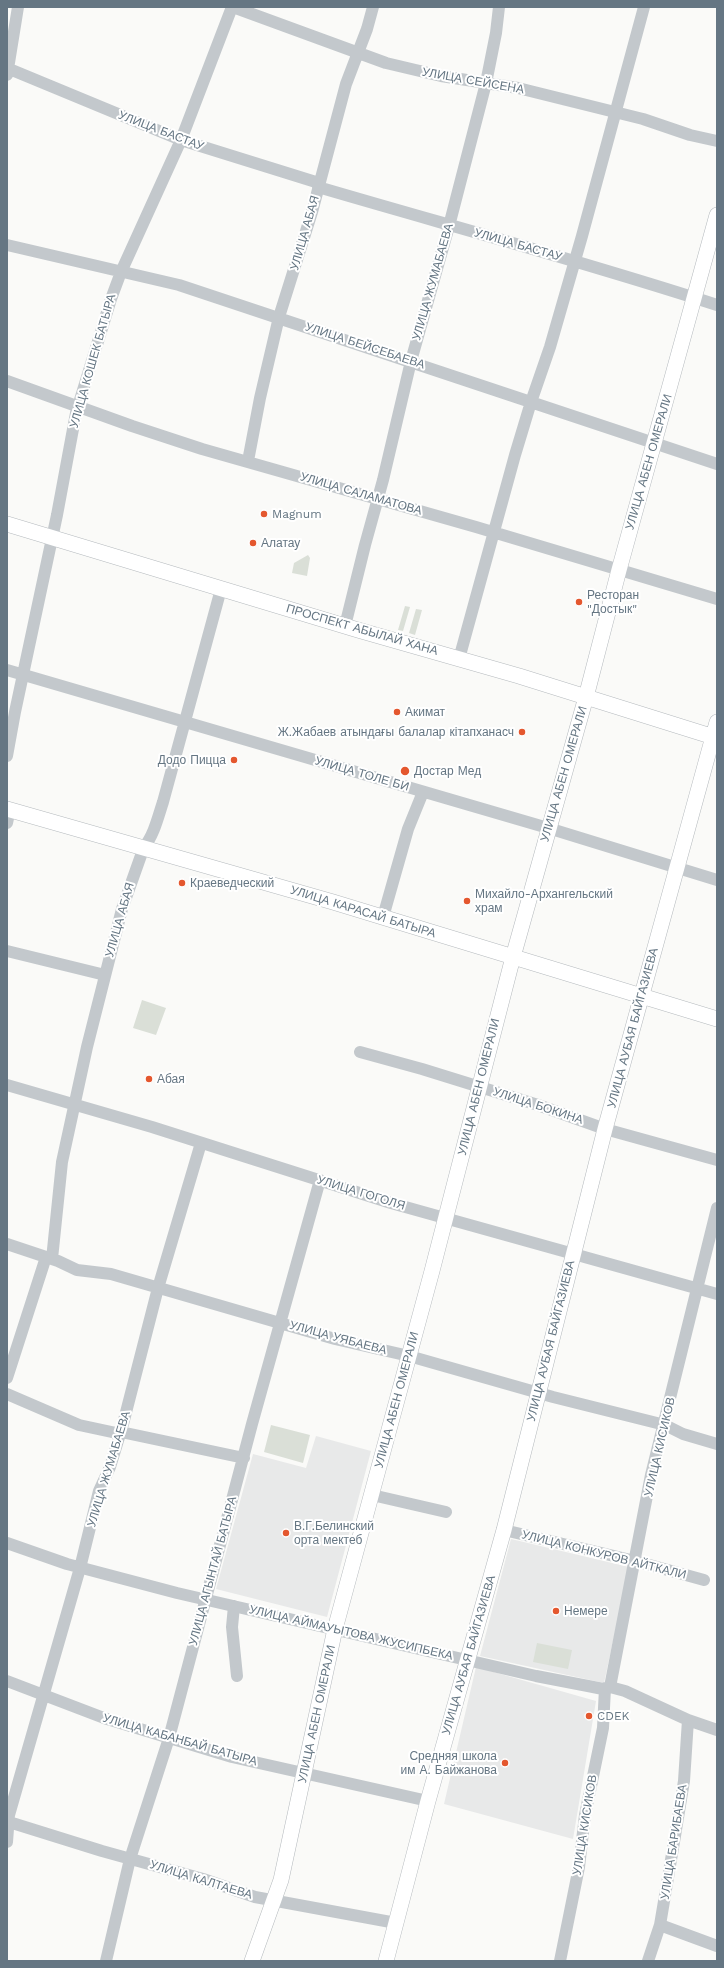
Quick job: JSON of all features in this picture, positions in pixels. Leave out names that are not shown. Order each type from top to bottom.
[{"type":"main road","name":"УЛИЦА АБЕН ОМЕРАЛИ","points":[[252,1961],[281,1880],[335,1630],[409,1356],[513,957],[586,697],[619,570],[717,215]]},
{"type":"main road","name":"ПРОСПЕКТ АБЫЛАЙ ХАНА","points":[[7,524],[52,539],[459,659],[715,737]]},
{"type":"main road","name":"УЛИЦА АУБАЯ БАЙГАЗИЕВА","points":[[388,1961],[396,1923],[428,1801],[504,1530],[605,1129],[677,867],[715,737],[717,722]]},
{"type":"main road","name":"УЛИЦА КАРАСАЙ БАТЫРА","points":[[8,814],[144,847],[717,1019]]},
{"type":"street","points":[[8,70],[18,7]]},
{"type":"street","name":"УЛИЦА СЕЙСЕНА","points":[[232,7],[386,63],[419,71],[486,82],[643,118],[690,135],[717,141]]},
{"type":"street","name":"УЛИЦА КОШЕК БАТЫРА","points":[[7,756],[78,407],[110,299],[181,140],[232,7]]},
{"type":"street","name":"УЛИЦА АБАЯ","points":[[248,461],[260,398],[279,317],[312,212],[346,84],[373,7]]},
{"type":"street","name":"УЛИЦА ЖУМАБАЕВА","points":[[345,626],[365,545],[379,499],[411,361],[449,226],[486,82],[496,33],[499,7]]},
{"type":"street","points":[[459,659],[531,402],[550,347],[644,7]]},
{"type":"street","name":"УЛИЦА БАСТАУ","points":[[8,70],[181,140],[449,226],[675,290],[717,305]]},
{"type":"street","name":"УЛИЦА БЕЙСЕБАЕВА","points":[[7,245],[179,285],[279,317],[717,464]]},
{"type":"street","name":"УЛИЦА САЛАМАТОВА","points":[[7,381],[181,442],[495,532],[717,599]]},
{"type":"street","name":"УЛИЦА АБАЯ","points":[[7,1378],[49,1258],[62,1162],[104,975],[122,909],[144,847],[149,841],[154,828],[186,723],[221,589]]},
{"type":"street","name":"УЛИЦА ТОЛЕ БИ","points":[[7,670],[548,828],[717,880]]},
{"type":"street","points":[[383,918],[408,830],[423,792]]},
{"type":"street","points":[[7,951],[104,975]]},
{"type":"street","name":"УЛИЦА БОКИНА","points":[[360,1052],[479,1087],[605,1129],[717,1160]]},
{"type":"street","name":"УЛИЦА ГОГОЛЯ","points":[[7,1085],[75,1104],[391,1203],[717,1294]]},
{"type":"street","name":"УЛИЦА ЖУМАБАЕВА","points":[[7,1842],[8,1817],[80,1568],[99,1491],[121,1433],[158,1288],[200,1143]]},
{"type":"street","name":"УЛИЦА АГЫНТАЙ БАТЫРА","points":[[106,1961],[130,1859],[169,1738],[205,1599],[320,1180]]},
{"type":"street","name":"УЛИЦА КИСИКОВ","points":[[560,1961],[579,1867],[586,1815],[603,1728],[607,1688],[652,1475],[665,1425],[696,1288],[717,1208]]},
{"type":"street","name":"УЛИЦА УЯБАЕВА","points":[[7,1244],[49,1258],[77,1270],[110,1274],[335,1339],[409,1356],[665,1425],[683,1434],[717,1444]]},
{"type":"street","points":[[7,1394],[79,1425],[244,1458]]},
{"type":"street","points":[[372,1495],[446,1512]]},
{"type":"street","name":"УЛИЦА КОНКУРОВ АЙТКАЛИ","points":[[504,1530],[635,1560],[704,1580]]},
{"type":"street","name":"УЛИЦА АЙМАУЫТОВА ЖУСИПБЕКА","points":[[7,1543],[80,1568],[177,1594],[205,1599],[468,1660],[588,1686],[624,1691],[688,1720],[717,1730]]},
{"type":"street","points":[[234,1606],[232,1627],[237,1676]]},
{"type":"street","name":"УЛИЦА КАБАНБАЙ БАТЫРА","points":[[7,1681],[104,1718],[232,1757],[428,1801]]},
{"type":"street","name":"УЛИЦА БАРИБАЕВА","points":[[648,1961],[660,1926],[684,1782],[688,1720]]},
{"type":"street","name":"УЛИЦА КАЛТАЕВА","points":[[8,1817],[130,1859],[203,1879],[255,1897],[356,1917],[396,1923]]},
{"type":"street","points":[[660,1926],[717,1946]]},
{"type":"shaded area","points":[[308,555],[310,558],[307,576],[292,573],[294,563]]},
{"type":"shaded area","points":[[405,606],[410,607],[403,631],[398,630]]},
{"type":"shaded area","points":[[416,609],[422,610],[415,635],[409,633]]},
{"type":"shaded area","points":[[142,1000],[166,1008],[156,1035],[133,1028]]},
{"type":"shaded area","points":[[271,1425],[310,1435],[303,1463],[264,1452]]},
{"type":"shaded area","points":[[316,1436],[371,1451],[327,1617],[216,1589],[253,1454],[306,1468]]},
{"type":"shaded area","name":"Немере","points":[[511,1539],[629,1567],[604,1683],[480,1656]]},
{"type":"shaded area","points":[[537,1643],[572,1650],[568,1669],[533,1662]]},
{"type":"shaded area","points":[[476,1667],[596,1701],[573,1839],[444,1804]]},
{"type":"place","name":"Magnum","points":[[264,514]]},
{"type":"place","name":"Алатау","points":[[253,543]]},
{"type":"place","name":"Ресторан \"Достык\"","points":[[579,602]]},
{"type":"place","name":"Акимат","points":[[397,712]]},
{"type":"place","name":"Ж.Жабаев атындағы балалар кітапханасч","points":[[522,732]]},
{"type":"place","name":"Додо Пицца","points":[[234,760]]},
{"type":"place","name":"Достар Мед","points":[[405,771]]},
{"type":"place","name":"Краеведческий","points":[[182,883]]},
{"type":"place","name":"Михайло-Архангельский храм","points":[[467,901]]},
{"type":"place","name":"Абая","points":[[149,1079]]},
{"type":"place","name":"В.Г.Белинский орта мектеб","points":[[286,1533]]},
{"type":"place","name":"Немере","points":[[556,1611]]},
{"type":"place","name":"CDEK","points":[[589,1716]]},
{"type":"place","name":"Средняя школа им А. Байжанова","points":[[505,1763]]}]
